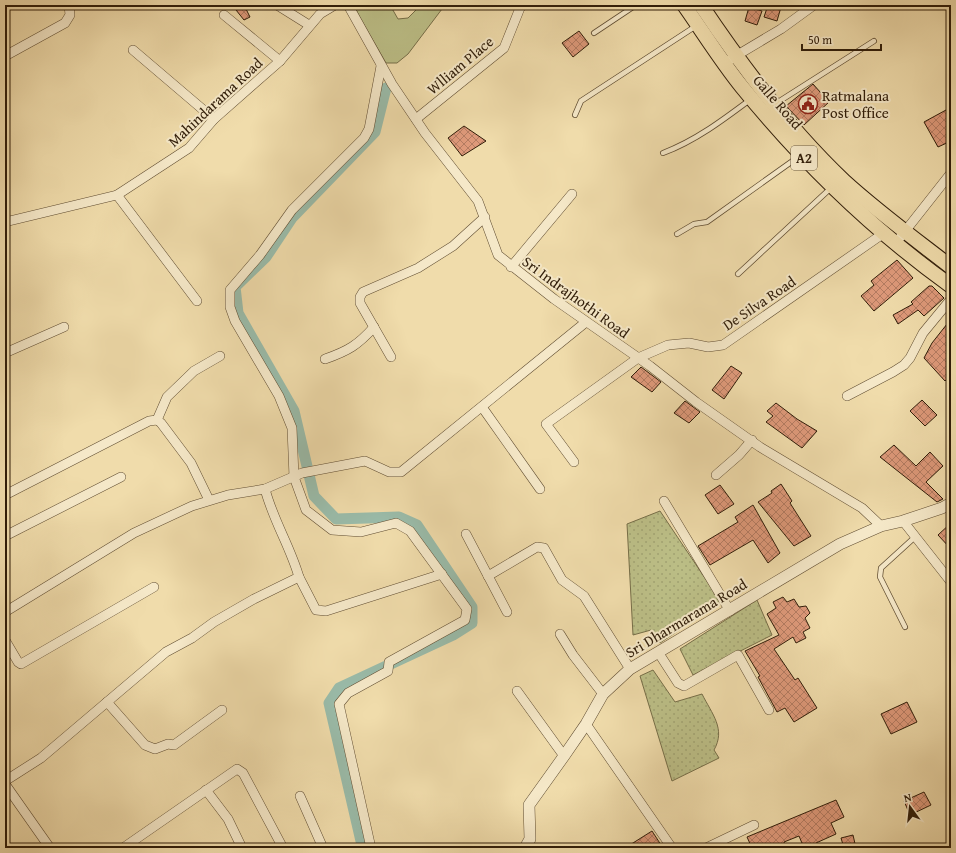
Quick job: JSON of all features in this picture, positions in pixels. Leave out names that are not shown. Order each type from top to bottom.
[{"type":"highway","name":"Galle Road","points":[[684,5],[698,25],[774,105],[814,152],[845,182],[951,267]]},
{"type":"highway","name":"Galle Road","points":[[701,5],[753,98],[801,155],[895,244],[951,286]]},
{"type":"street","points":[[5,56],[65,23],[70,15],[69,5]]},
{"type":"street","points":[[277,5],[308,25]]},
{"type":"street","name":"Mahindarama Road","points":[[5,222],[117,195],[189,148],[214,119],[280,61],[308,25],[320,14],[335,5]]},
{"type":"street","name":"Sri Indrajhothi Road","points":[[348,5],[381,66],[416,119],[478,201],[498,255],[511,267],[638,358],[696,402],[752,440],[862,508],[880,526]]},
{"type":"street","name":"Wlliam Place","points":[[416,119],[504,48],[520,8],[523,5]]},
{"type":"street","points":[[730,59],[781,29],[814,5]]},
{"type":"street","points":[[224,15],[280,61]]},
{"type":"street","points":[[133,50],[214,119]]},
{"type":"street","points":[[371,848],[339,704],[348,693],[465,620],[467,609],[410,531],[396,523],[361,532],[332,530],[306,510],[298,475],[292,428],[279,396],[235,321],[230,307],[230,290],[260,255],[292,210],[364,138],[369,129],[381,66]]},
{"type":"street","points":[[895,244],[951,173]]},
{"type":"street","points":[[511,267],[572,194]]},
{"type":"street","points":[[117,195],[197,301]]},
{"type":"street","points":[[391,357],[360,303],[360,297],[363,292],[418,268],[442,254],[485,217]]},
{"type":"street","name":"De Silva Road","points":[[574,462],[546,424],[638,358],[668,346],[689,343],[708,347],[723,345],[884,233]]},
{"type":"street","points":[[847,396],[904,365],[910,358],[923,333],[951,299]]},
{"type":"street","points":[[5,612],[134,533],[209,500],[264,489],[298,475],[315,470],[366,461],[389,472],[401,472],[586,322]]},
{"type":"street","points":[[5,353],[64,327]]},
{"type":"street","points":[[325,359],[351,349],[374,327]]},
{"type":"street","points":[[156,420],[167,397],[194,371],[220,356]]},
{"type":"street","points":[[482,407],[540,489]]},
{"type":"street","points":[[5,495],[149,421],[156,420],[161,423],[191,463],[209,500]]},
{"type":"street","points":[[716,475],[739,455],[752,440]]},
{"type":"street","points":[[5,536],[121,477]]},
{"type":"street","points":[[264,489],[271,512],[293,555],[299,577],[316,610],[326,611],[442,574]]},
{"type":"street","points":[[664,501],[730,611]]},
{"type":"street","name":"Sri Dharmarama Road","points":[[525,848],[530,839],[529,805],[586,724],[603,694],[630,669],[730,611],[840,544],[880,526],[903,521],[942,508],[951,503]]},
{"type":"street","points":[[903,521],[951,582]]},
{"type":"street","points":[[466,534],[507,612]]},
{"type":"street","points":[[488,576],[537,547],[544,548],[562,580],[584,596],[630,669]]},
{"type":"street","points":[[5,781],[41,758],[166,652],[192,638],[214,622],[254,599],[299,577]]},
{"type":"street","points":[[5,640],[18,662],[21,664],[154,587]]},
{"type":"street","points":[[560,634],[573,655],[603,694]]},
{"type":"street","points":[[658,652],[678,683],[684,686],[738,655],[769,710]]},
{"type":"street","points":[[517,691],[564,756]]},
{"type":"street","points":[[106,702],[145,745],[155,750],[168,744],[174,745],[222,710]]},
{"type":"street","points":[[586,724],[672,848]]},
{"type":"street","points":[[123,848],[237,768],[243,773],[283,848]]},
{"type":"street","points":[[5,784],[50,848]]},
{"type":"street","points":[[206,790],[228,819],[242,848]]},
{"type":"street","points":[[300,796],[323,848]]},
{"type":"street","points":[[706,848],[754,825]]},
{"type":"lane","points":[[594,33],[636,5]]},
{"type":"lane","points":[[575,115],[581,101],[698,25]]},
{"type":"lane","points":[[774,105],[874,41]]},
{"type":"lane","points":[[663,153],[678,147],[699,135],[753,98]]},
{"type":"lane","points":[[677,234],[694,224],[708,222],[801,155]]},
{"type":"lane","points":[[738,274],[833,186]]},
{"type":"lane","points":[[905,627],[880,577],[879,572],[881,568],[915,537]]},
{"type":"green space","points":[[354,5],[390,5],[398,19],[408,18],[421,5],[445,5],[408,54],[397,63],[386,63]]},
{"type":"green space","points":[[660,511],[721,602],[660,643],[651,630],[633,635],[627,524]]},
{"type":"green space","points":[[757,600],[772,635],[693,675],[680,649]]},
{"type":"green space","points":[[653,670],[675,702],[702,694],[718,728],[719,735],[714,750],[719,758],[672,781],[640,676]]},
{"type":"building","points":[[232,5],[244,5],[250,17],[244,20]]},
{"type":"building","points":[[768,5],[781,7],[777,21],[764,17]]},
{"type":"building","points":[[749,7],[762,11],[757,25],[745,21]]},
{"type":"building","points":[[579,31],[589,44],[573,57],[562,43]]},
{"type":"building","name":"Ratmalana Post Office","points":[[813,84],[829,102],[804,125],[786,106]]},
{"type":"building","points":[[946,110],[951,119],[951,141],[938,147],[924,122]]},
{"type":"building","points":[[464,126],[486,141],[462,156],[448,138]]},
{"type":"building","points":[[897,260],[913,278],[874,311],[861,296],[874,285],[871,281]]},
{"type":"building","points":[[929,286],[932,286],[944,298],[924,316],[918,310],[898,324],[893,315],[913,304],[911,302]]},
{"type":"building","points":[[951,319],[951,375],[945,381],[924,358],[932,343]]},
{"type":"building","points":[[731,366],[742,373],[724,399],[712,390]]},
{"type":"building","points":[[641,367],[661,382],[652,392],[631,377]]},
{"type":"building","points":[[922,400],[937,415],[925,426],[910,411]]},
{"type":"building","points":[[685,401],[700,412],[689,423],[674,413]]},
{"type":"building","points":[[776,403],[797,419],[817,431],[802,448],[766,422],[773,416],[767,411]]},
{"type":"building","points":[[894,445],[916,466],[930,452],[943,466],[926,482],[943,499],[937,502],[880,457]]},
{"type":"building","points":[[781,484],[792,501],[790,503],[811,536],[794,546],[758,502],[772,493],[771,491]]},
{"type":"building","points":[[720,485],[734,504],[718,514],[705,495]]},
{"type":"building","points":[[753,505],[780,553],[768,563],[753,540],[710,565],[698,546],[738,522],[735,517]]},
{"type":"building","points":[[951,523],[951,549],[938,535]]},
{"type":"building","points":[[783,597],[787,602],[794,599],[799,607],[806,606],[810,613],[805,618],[810,628],[803,632],[806,638],[796,643],[793,637],[774,649],[795,680],[798,678],[817,708],[794,722],[785,708],[777,712],[758,677],[760,676],[745,651],[779,635],[767,614],[776,608],[773,602]]},
{"type":"building","points":[[907,702],[917,722],[891,734],[881,714]]},
{"type":"building","points":[[924,792],[931,805],[910,815],[904,801]]},
{"type":"building","points":[[836,800],[844,817],[831,823],[836,834],[816,843],[820,848],[804,848],[799,836],[784,842],[786,848],[752,848],[747,837]]},
{"type":"building","points":[[652,831],[663,848],[625,848]]},
{"type":"building","points":[[853,835],[856,848],[844,848],[841,838]]},
{"type":"waterway","points":[[364,848],[361,841],[329,703],[339,688],[453,635],[472,623],[472,607],[417,525],[399,517],[336,519],[314,496],[294,411],[238,313],[235,287],[266,257],[292,218],[375,132],[386,88]]},
{"type":"place","name":"Ratmalana Post Office","points":[[808,104]]}]
